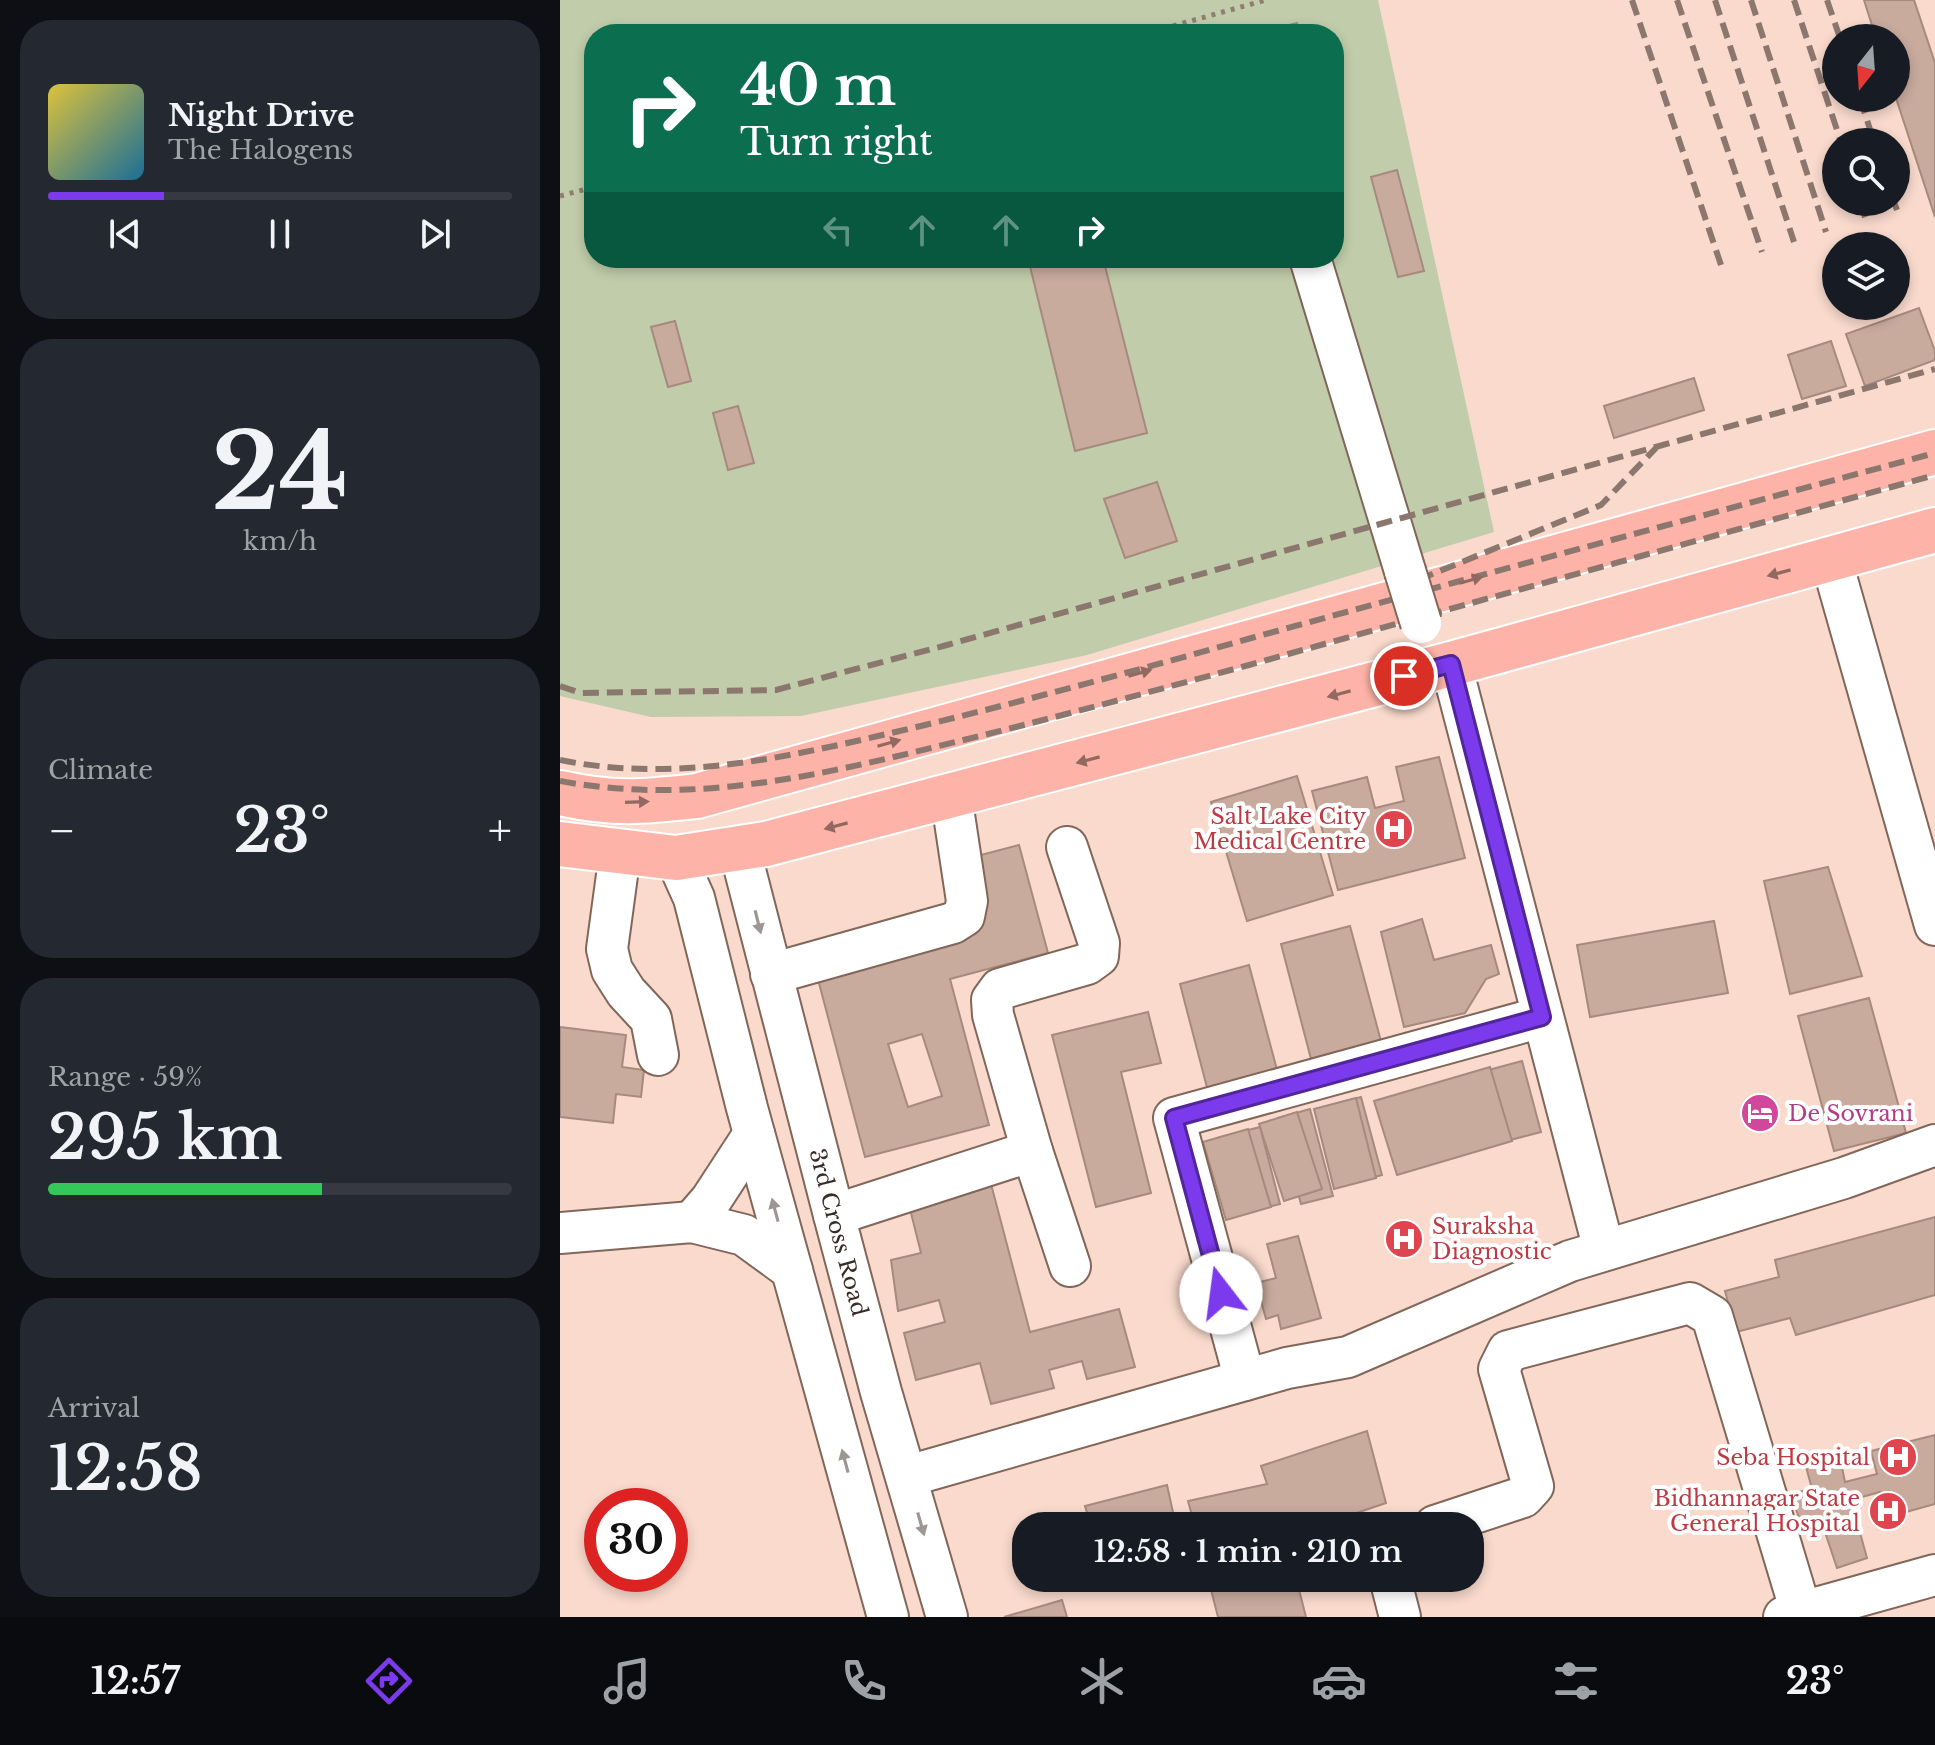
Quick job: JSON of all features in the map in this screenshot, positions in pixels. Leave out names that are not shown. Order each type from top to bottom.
[{"type":"main road","points":[[560,793],[600,802],[641,803],[697,796],[1935,452]]},
{"type":"main road","points":[[560,844],[676,858],[766,844],[1443,666],[1935,530]]},
{"type":"street","points":[[1313,268],[1421,623],[1443,666],[1604,1250]]},
{"type":"street","points":[[1831,559],[1935,925]]},
{"type":"street","points":[[771,974],[953,923],[964,916],[967,901],[951,795]]},
{"type":"street","name":"3rd Cross Road","points":[[739,847],[881,1392],[947,1617]]},
{"type":"street","points":[[1067,847],[1099,943],[1098,956],[1087,964],[1000,989],[992,1000],[993,1015],[1032,1151],[1070,1266]]},
{"type":"street","points":[[620,853],[607,949],[612,970],[626,992],[651,1019],[658,1055]]},
{"type":"street","points":[[676,858],[694,898],[754,1134],[888,1617]]},
{"type":"street","points":[[1245,1380],[1174,1118],[1542,1017]]},
{"type":"street","points":[[692,1222],[711,1200],[754,1134]]},
{"type":"street","points":[[908,1476],[1287,1368],[1348,1357],[1570,1261],[1844,1178],[1935,1145]]},
{"type":"street","points":[[834,1215],[1032,1151]]},
{"type":"street","points":[[560,1233],[692,1222],[744,1235],[792,1270]]},
{"type":"street","points":[[1477,1512],[1523,1497],[1533,1486],[1499,1369],[1508,1351],[1690,1303],[1712,1316],[1792,1615],[1901,1601],[1935,1575]]},
{"type":"street","points":[[830,1406],[881,1392]]},
{"type":"street","points":[[1394,1592],[1400,1617]]},
{"type":"path","points":[[1180,24],[1266,0]]},
{"type":"path","points":[[560,196],[584,190]]},
{"type":"green space","points":[[560,0],[1378,0],[1494,532],[1087,655],[801,716],[651,717],[560,696]]},
{"type":"building","points":[[1864,0],[1914,0],[1935,63],[1935,217],[1910,141],[1910,128],[1906,128],[1901,112],[1910,112],[1910,24],[1872,24]]},
{"type":"building","points":[[1397,170],[1424,271],[1398,277],[1371,177]]},
{"type":"building","points":[[1030,268],[1106,268],[1147,433],[1075,451]]},
{"type":"building","points":[[1919,308],[1935,351],[1935,360],[1865,386],[1846,334],[1885,320],[1910,320],[1910,311]]},
{"type":"building","points":[[675,321],[691,381],[668,387],[651,327]]},
{"type":"building","points":[[1831,341],[1846,386],[1802,399],[1788,355]]},
{"type":"building","points":[[1694,378],[1704,410],[1614,438],[1604,406]]},
{"type":"building","points":[[738,406],[754,463],[728,470],[713,413]]},
{"type":"building","points":[[1157,482],[1177,541],[1125,558],[1104,499]]},
{"type":"building","points":[[1439,757],[1465,858],[1338,890],[1312,791],[1367,777],[1375,808],[1404,801],[1396,767]]},
{"type":"building","points":[[1297,776],[1333,895],[1247,921],[1211,802]]},
{"type":"building","points":[[1019,845],[1048,953],[950,979],[989,1125],[865,1157],[815,968],[979,925],[962,860]],"holes":[[[922,1034],[942,1096],[908,1107],[888,1044]]]},
{"type":"building","points":[[1828,867],[1862,976],[1790,994],[1764,881]]},
{"type":"building","points":[[1422,919],[1434,960],[1491,945],[1499,974],[1486,979],[1465,1013],[1404,1027],[1381,932]]},
{"type":"building","points":[[1714,921],[1728,993],[1590,1017],[1577,945]]},
{"type":"building","points":[[1350,926],[1381,1041],[1311,1059],[1281,944]]},
{"type":"building","points":[[1249,965],[1280,1081],[1210,1099],[1180,984]]},
{"type":"building","points":[[1869,998],[1906,1133],[1834,1151],[1798,1016]]},
{"type":"building","points":[[1148,1012],[1161,1063],[1121,1072],[1151,1193],[1096,1207],[1052,1035]]},
{"type":"building","points":[[560,1027],[626,1035],[622,1067],[644,1070],[641,1097],[616,1094],[613,1123],[560,1117]]},
{"type":"building","points":[[1522,1061],[1541,1132],[1418,1164],[1399,1094]]},
{"type":"building","points":[[1490,1067],[1512,1141],[1397,1175],[1374,1101]]},
{"type":"building","points":[[1361,1097],[1382,1175],[1344,1185],[1323,1107]]},
{"type":"building","points":[[1356,1098],[1376,1178],[1334,1189],[1314,1109]]},
{"type":"building","points":[[1310,1109],[1333,1196],[1301,1204],[1278,1118]]},
{"type":"building","points":[[1297,1112],[1322,1189],[1284,1201],[1259,1124]]},
{"type":"building","points":[[1260,1127],[1280,1204],[1237,1215],[1217,1138]]},
{"type":"building","points":[[1248,1129],[1271,1207],[1226,1220],[1203,1142]]},
{"type":"building","points":[[991,1184],[1030,1332],[1119,1309],[1135,1367],[1087,1379],[1082,1361],[1049,1370],[1054,1388],[991,1404],[980,1363],[916,1380],[904,1333],[945,1322],[939,1300],[898,1311],[891,1260],[921,1253],[909,1205]]},
{"type":"building","points":[[1935,1217],[1935,1295],[1796,1335],[1790,1318],[1736,1332],[1725,1291],[1779,1277],[1775,1260]]},
{"type":"building","points":[[1298,1236],[1321,1318],[1281,1329],[1278,1315],[1266,1319],[1256,1283],[1276,1278],[1267,1244]]},
{"type":"building","points":[[1367,1431],[1386,1503],[1359,1512],[1191,1512],[1188,1501],[1267,1484],[1261,1466]]},
{"type":"building","points":[[1935,1435],[1935,1504],[1888,1517],[1880,1492],[1851,1500],[1867,1558],[1837,1568],[1821,1520],[1802,1525],[1790,1494],[1812,1489],[1805,1463],[1839,1453],[1845,1482],[1877,1474],[1871,1451]]},
{"type":"building","points":[[1167,1485],[1173,1512],[1087,1512],[1085,1506]]},
{"type":"building","points":[[1212,1592],[1300,1592],[1306,1617],[1218,1617]]},
{"type":"building","points":[[1062,1600],[1067,1617],[1004,1617]]},
{"type":"railway","points":[[1632,0],[1721,265]]},
{"type":"railway","points":[[1677,0],[1762,252]]},
{"type":"railway","points":[[1715,0],[1794,242]]},
{"type":"railway","points":[[1751,0],[1826,232]]},
{"type":"railway","points":[[1794,0],[1836,128]]},
{"type":"railway","points":[[1827,0],[1835,24]]},
{"type":"railway","points":[[1864,112],[1870,128]]},
{"type":"railway","points":[[1865,216],[1866,220]]},
{"type":"railway","points":[[560,686],[581,693],[776,690],[1935,369]]},
{"type":"railway","points":[[1396,589],[1601,505],[1656,448]]},
{"type":"railway","points":[[560,760],[606,767],[698,767],[835,746],[1049,693],[1935,453]]},
{"type":"railway","points":[[560,781],[608,788],[704,789],[845,768],[1172,686],[1935,475]]},
{"type":"place","name":"Salt Lake City Medical Centre","points":[[1394,829]]},
{"type":"place","name":"De Sovrani","points":[[1760,1113]]},
{"type":"place","name":"Suraksha Diagnostic","points":[[1404,1239]]},
{"type":"place","name":"Seba Hospital","points":[[1898,1457]]},
{"type":"place","name":"Bidhannagar State General Hospital","points":[[1888,1511]]},
{"type":"route","points":[[1221,1293],[1174,1118],[1542,1017],[1451,664],[1404,676]]}]
